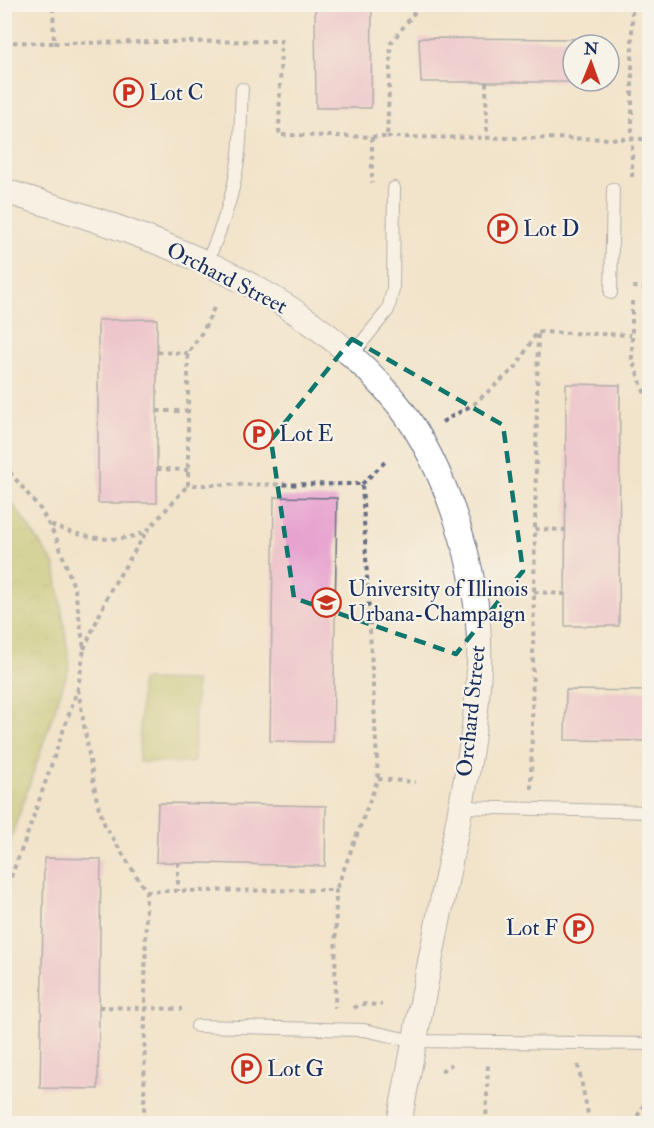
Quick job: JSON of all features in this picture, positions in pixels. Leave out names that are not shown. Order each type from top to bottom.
[{"type":"street","name":"Orchard Street","points":[[4,191],[95,219],[155,241],[272,297],[324,333],[368,370],[400,407],[426,447],[449,497],[468,554],[479,617],[479,668],[474,723],[460,807],[399,1124]]},
{"type":"lane","points":[[206,264],[222,227],[238,165],[242,89]]},
{"type":"lane","points":[[351,356],[388,310],[393,289],[394,188]]},
{"type":"lane","points":[[611,292],[613,189]]},
{"type":"lane","points":[[460,807],[650,812]]},
{"type":"lane","points":[[197,1026],[364,1030],[414,1041],[650,1044]]},
{"type":"path","points":[[53,4],[54,43]]},
{"type":"path","points":[[387,137],[391,43],[421,4]]},
{"type":"path","points":[[631,139],[632,4]]},
{"type":"path","points":[[4,42],[281,41],[279,135],[650,139]]},
{"type":"path","points":[[486,82],[487,138]]},
{"type":"path","points":[[632,299],[632,359],[650,408]]},
{"type":"path","points":[[4,894],[26,841],[78,688],[84,649],[111,589],[147,531],[188,485],[188,353],[203,331],[214,308]]},
{"type":"path","points":[[538,332],[631,335]]},
{"type":"path","points":[[440,423],[474,404],[516,367],[538,332]]},
{"type":"path","points":[[531,790],[538,332]]},
{"type":"path","points":[[157,352],[188,353]]},
{"type":"path","points":[[157,411],[188,411]]},
{"type":"path","points":[[188,485],[362,484],[388,459]]},
{"type":"path","points":[[4,465],[41,510],[57,540],[75,590],[84,649]]},
{"type":"path","points":[[157,469],[188,470]]},
{"type":"path","points":[[335,1011],[336,890],[378,779],[362,484]]},
{"type":"path","points":[[49,525],[70,533],[99,538],[126,537],[147,531]]},
{"type":"path","points":[[535,529],[566,530]]},
{"type":"path","points":[[534,592],[566,594]]},
{"type":"path","points":[[78,688],[99,810],[105,826],[146,891],[144,1124]]},
{"type":"path","points":[[378,779],[415,782]]},
{"type":"path","points":[[178,862],[178,891]]},
{"type":"path","points":[[146,891],[336,890]]},
{"type":"path","points":[[486,1124],[488,1060]]},
{"type":"path","points":[[577,1062],[590,1124]]},
{"type":"path","points":[[633,1124],[650,1094]]},
{"type":"highlighted area","points":[[352,339],[503,425],[523,571],[456,654],[294,598],[271,440]]},
{"type":"green space","points":[[5,493],[55,565],[70,665],[5,856]]},
{"type":"green space","points":[[141,680],[196,681],[194,763],[139,762]]},
{"type":"building","points":[[315,4],[372,4],[371,108],[316,108]]},
{"type":"building","points":[[419,38],[561,39],[561,82],[421,82]]},
{"type":"building","points":[[157,319],[157,503],[98,503],[98,320]]},
{"type":"building","points":[[566,384],[620,385],[619,626],[565,626]]},
{"type":"building","points":[[274,497],[337,498],[333,742],[270,741]]},
{"type":"building","points":[[566,690],[650,691],[650,741],[565,740]]},
{"type":"building","points":[[158,803],[326,806],[325,866],[156,862]]},
{"type":"building","points":[[44,858],[101,859],[98,1089],[40,1088]]},
{"type":"place","name":"Lot C","points":[[128,93]]},
{"type":"place","name":"Lot D","points":[[502,229]]},
{"type":"place","name":"Lot E","points":[[258,434]]},
{"type":"place","name":"University of Illinois Urbana-Champaign","points":[[327,602]]},
{"type":"place","name":"Lot F","points":[[579,928]]},
{"type":"place","name":"Lot G","points":[[246,1069]]}]
